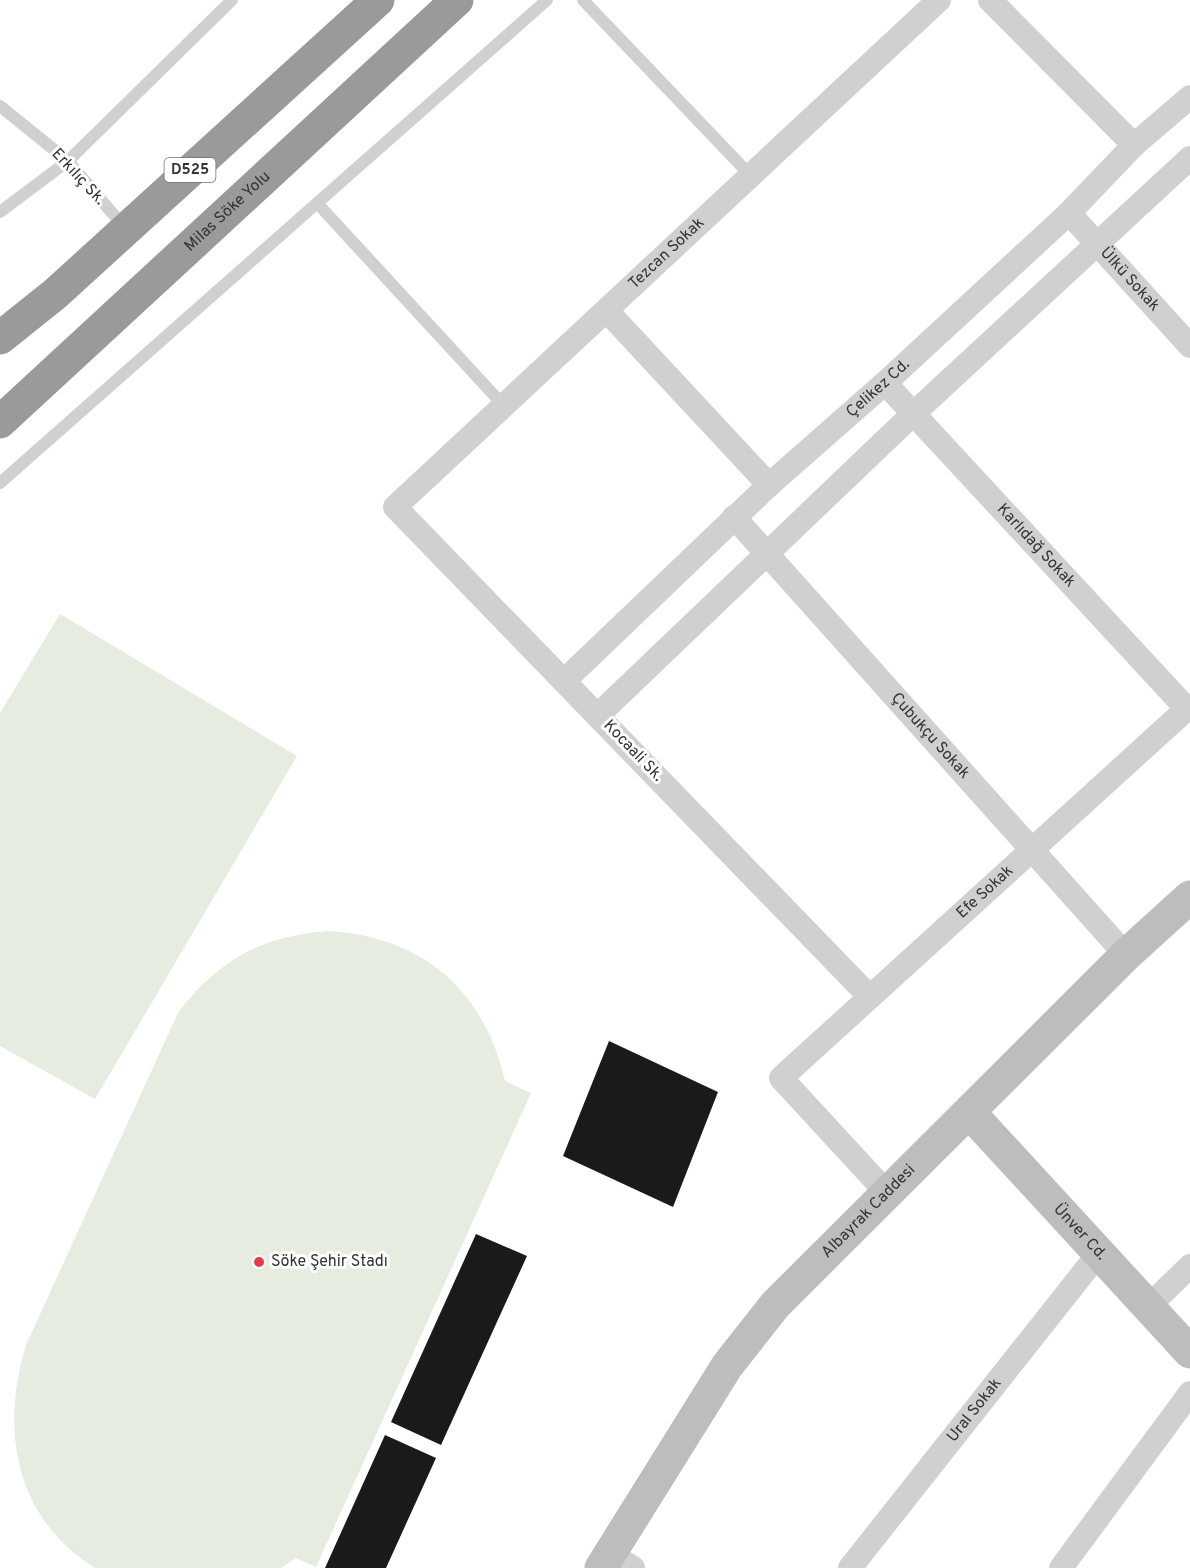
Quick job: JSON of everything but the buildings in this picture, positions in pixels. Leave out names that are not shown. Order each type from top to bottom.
[{"type":"highway","name":"D525","points":[[0,338],[54,294],[378,0]]},
{"type":"highway","name":"Milas Söke Yolu","points":[[0,422],[457,0]]},
{"type":"street","name":"Tezcan Sokak","points":[[394,507],[939,0]]},
{"type":"street","points":[[990,0],[1134,145]]},
{"type":"street","name":"Çelikez Cd.","points":[[565,680],[734,517],[885,383],[1069,213],[1134,145],[1190,97]]},
{"type":"street","points":[[598,715],[914,414],[1190,158]]},
{"type":"street","name":"Ülkü Sokak","points":[[1069,213],[1190,346]]},
{"type":"street","points":[[607,311],[769,485]]},
{"type":"street","name":"Karlıdağ Sokak","points":[[885,383],[1189,708]]},
{"type":"street","name":"Kocaali Sk.","points":[[394,507],[565,680],[870,998]]},
{"type":"street","name":"Çubukçu Sokak","points":[[734,517],[1126,955]]},
{"type":"street","name":"Efe Sokak","points":[[888,1194],[781,1078],[1189,708]]},
{"type":"street","name":"Albayrak Caddesi","points":[[615,1563],[727,1366],[776,1305],[1126,955],[1190,897]]},
{"type":"street","name":"Ünver Cd.","points":[[970,1113],[1190,1352]]},
{"type":"street","name":"Ural Sokak","points":[[850,1568],[1099,1253]]},
{"type":"street","points":[[1149,1306],[1190,1266]]},
{"type":"street","points":[[1061,1568],[1190,1393]]},
{"type":"lane","points":[[0,212],[68,161],[232,0]]},
{"type":"lane","points":[[0,483],[547,0]]},
{"type":"lane","points":[[583,0],[751,176]]},
{"type":"lane","name":"Erkılıç Sk.","points":[[0,106],[68,161],[126,229]]},
{"type":"lane","points":[[317,203],[504,406]]},
{"type":"shaded area","points":[[60,614],[297,756],[95,1099],[0,1046],[0,713]]},
{"type":"shaded area","name":"Söke Şehir Stadı","points":[[328,931],[361,935],[392,944],[419,956],[444,973],[464,994],[482,1019],[495,1048],[505,1081],[531,1093],[316,1567],[296,1558],[281,1568],[95,1568],[68,1548],[47,1524],[31,1498],[21,1470],[15,1440],[15,1409],[18,1377],[26,1345],[178,1013],[209,979],[243,954],[282,938]]},
{"type":"place","name":"Söke Şehir Stadı","points":[[259,1262]]}]
